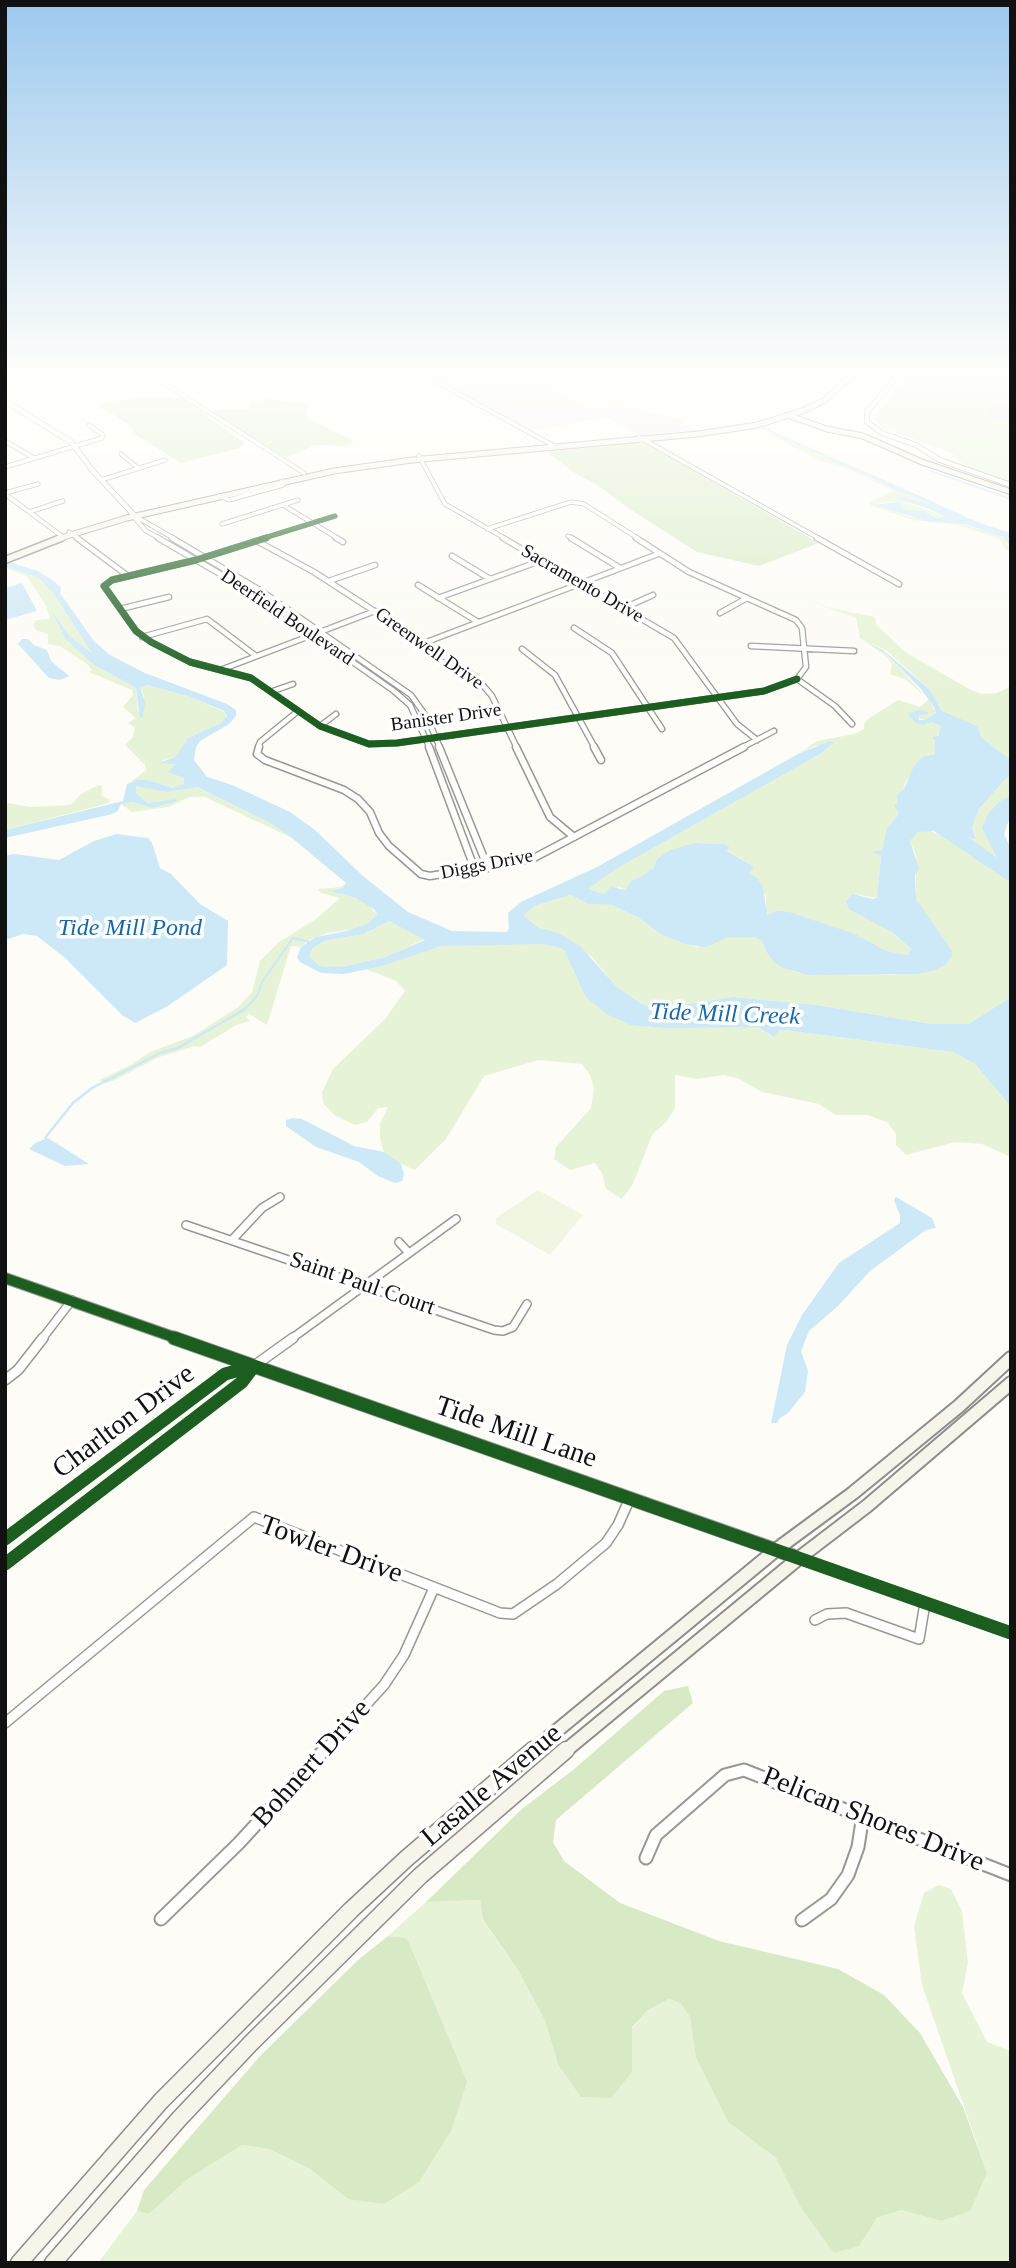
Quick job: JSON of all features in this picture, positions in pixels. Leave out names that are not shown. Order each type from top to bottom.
[{"type":"main road","points":[[5,558],[62,536],[133,514],[284,478]]},
{"type":"main road","points":[[133,514],[298,478]]},
{"type":"main road","points":[[971,478],[1011,492]]},
{"type":"main road","name":"Lasalle Avenue","points":[[19,2263],[161,2102],[360,1901],[486,1788],[777,1549],[959,1406],[1011,1358]]},
{"type":"main road","name":"Lasalle Avenue","points":[[53,2263],[243,2051],[384,1910],[524,1785],[799,1558],[867,1506],[1011,1382]]},
{"type":"street","points":[[108,478],[101,480],[133,514]]},
{"type":"street","name":"Sacramento Drive","points":[[430,478],[440,499],[540,561],[674,638],[737,724],[757,740]]},
{"type":"street","points":[[711,478],[899,584]]},
{"type":"street","points":[[990,478],[1011,485]]},
{"type":"street","points":[[5,493],[38,484]]},
{"type":"street","points":[[5,493],[62,536]]},
{"type":"street","points":[[222,524],[298,500]]},
{"type":"street","points":[[29,512],[63,501]]},
{"type":"street","points":[[487,529],[579,502],[698,577],[796,620],[802,628],[806,667],[797,679],[835,706],[852,724]]},
{"type":"street","points":[[283,505],[343,542]]},
{"type":"street","name":"Deerfield Boulevard","points":[[133,514],[263,592],[411,695],[424,710],[488,868]]},
{"type":"street","name":"Deerfield Boulevard","points":[[133,514],[133,519],[146,531],[249,590],[403,698],[415,713],[426,739],[475,870]]},
{"type":"street","points":[[71,533],[128,576],[203,558],[335,516]]},
{"type":"street","points":[[568,536],[620,568]]},
{"type":"street","name":"Greenwell Drive","points":[[257,541],[329,581],[483,684],[492,696],[550,817],[574,837]]},
{"type":"street","points":[[424,643],[659,554]]},
{"type":"street","points":[[452,556],[490,579]]},
{"type":"street","points":[[438,598],[540,561]]},
{"type":"street","points":[[329,581],[375,565]]},
{"type":"street","name":"Banister Drive","points":[[128,576],[107,582],[104,586],[142,637],[183,659],[251,678],[320,726],[369,744],[426,739],[771,690],[797,679]]},
{"type":"street","points":[[418,585],[478,622]]},
{"type":"street","points":[[624,608],[653,596]]},
{"type":"street","points":[[120,609],[169,597]]},
{"type":"street","points":[[720,613],[747,598]]},
{"type":"street","points":[[222,669],[375,611]]},
{"type":"street","points":[[142,637],[207,619],[256,656]]},
{"type":"street","points":[[574,628],[612,653],[662,729]]},
{"type":"street","points":[[751,646],[854,652]]},
{"type":"street","points":[[522,649],[540,660],[555,675],[601,760]]},
{"type":"street","points":[[273,691],[293,684]]},
{"type":"street","name":"Diggs Drive","points":[[298,711],[260,742],[256,749],[260,757],[344,790],[358,799],[370,812],[389,846],[421,874],[434,876],[532,859],[774,731]]},
{"type":"street","points":[[320,726],[336,714]]},
{"type":"street","points":[[232,1240],[262,1208],[280,1197]]},
{"type":"street","name":"Charlton Drive","points":[[5,1564],[242,1382],[254,1366],[456,1219]]},
{"type":"street","name":"Saint Paul Court","points":[[186,1225],[368,1284],[494,1329],[503,1331],[513,1327],[527,1304]]},
{"type":"street","points":[[399,1242],[408,1252]]},
{"type":"street","name":"Tide Mill Lane","points":[[5,1278],[1011,1633]]},
{"type":"street","points":[[5,1380],[19,1370],[72,1300]]},
{"type":"street","name":"Charlton Drive","points":[[5,1539],[225,1374],[254,1366]]},
{"type":"street","name":"Towler Drive","points":[[5,1723],[254,1517],[500,1613],[513,1614],[557,1584],[606,1543],[618,1525],[630,1497]]},
{"type":"street","name":"Bohnert Drive","points":[[161,1919],[239,1843],[384,1685],[404,1655],[434,1588]]},
{"type":"street","points":[[815,1620],[827,1614],[846,1613],[919,1639],[925,1603]]},
{"type":"street","name":"Pelican Shores Drive","points":[[646,1858],[656,1835],[715,1783],[734,1771],[755,1772],[1011,1875]]},
{"type":"street","points":[[802,1920],[831,1899],[848,1875],[858,1847],[863,1815]]},
{"type":"green space","points":[[583,478],[705,478],[819,543],[759,566],[697,552]]},
{"type":"green space","points":[[866,478],[931,504],[904,497],[893,498],[944,516],[938,519],[904,509],[895,502],[877,503],[880,507],[911,517],[958,523],[995,534],[1006,539],[1011,553],[1004,548],[1000,539],[955,524],[913,520],[869,505],[869,502],[894,491]]},
{"type":"green space","points":[[8,562],[48,577],[36,573],[53,593],[92,653],[70,636],[54,613],[78,650],[104,670],[136,688],[138,712],[144,696],[140,686],[147,685],[191,697],[226,713],[225,720],[221,723],[188,738],[175,757],[161,761],[175,764],[169,771],[184,778],[184,784],[174,788],[148,780],[131,782],[146,770],[145,765],[125,745],[133,737],[135,727],[128,723],[136,718],[123,707],[133,695],[132,690],[89,672],[92,670],[87,664],[60,646],[48,644],[48,634],[36,630],[33,625],[36,620],[50,619],[46,606],[27,576],[5,568],[5,563]]},
{"type":"green space","points":[[802,598],[831,608],[875,617],[877,625],[905,652],[971,690],[982,694],[997,693],[1011,686],[1011,760],[982,738],[977,726],[943,712],[927,687],[887,651],[871,643],[885,653],[926,697],[905,679],[890,674],[892,664],[887,657],[860,638],[856,618]]},
{"type":"green space","points":[[929,699],[936,713],[924,720],[909,714],[924,725],[931,722],[942,726],[935,740],[935,754],[924,757],[905,783],[897,808],[899,814],[887,828],[882,850],[876,853],[881,856],[877,898],[853,894],[912,950],[908,955],[886,951],[861,937],[766,915],[766,896],[748,873],[752,866],[717,844],[698,843],[671,850],[657,859],[653,868],[626,890],[619,887],[604,894],[587,889],[616,869],[820,754],[834,743],[815,746],[798,754],[817,741],[854,734],[864,729],[868,719],[898,700],[920,707]]},
{"type":"green space","points":[[1011,773],[1011,795],[1000,801],[982,828],[998,859],[967,837],[976,837],[972,827],[979,809]]},
{"type":"green space","points":[[102,786],[102,796],[110,800],[109,803],[5,830],[5,809],[8,803],[30,807],[71,805],[81,794]]},
{"type":"green space","points":[[135,786],[168,792],[196,787],[270,823],[292,838],[205,797],[190,797],[168,807],[132,812],[121,804],[132,802],[151,808],[174,799],[148,803],[136,793]]},
{"type":"green space","points":[[925,829],[943,836],[1011,883],[1011,997],[970,1024],[932,1024],[817,1005],[733,997],[651,1007],[640,1003],[617,987],[591,956],[539,928],[524,916],[534,906],[571,895],[588,904],[612,905],[639,918],[662,935],[688,945],[697,947],[727,937],[755,937],[762,941],[767,953],[776,963],[795,972],[820,975],[850,972],[891,975],[935,970],[952,956],[916,899],[916,855],[910,841]]},
{"type":"green space","points":[[346,883],[343,888],[331,891],[356,898],[369,905],[377,915],[367,924],[355,929],[327,933],[307,941],[301,947],[291,946],[267,1025],[249,1014],[246,1017],[250,1021],[236,1025],[200,1047],[195,1046],[159,1057],[113,1081],[105,1083],[99,1080],[129,1066],[150,1052],[193,1036],[237,1008],[252,992],[260,961],[279,942],[316,919],[340,898],[321,893],[318,889],[341,887]]},
{"type":"green space","points":[[389,921],[425,939],[385,957],[341,967],[320,966],[309,957],[313,948],[324,941],[364,934]]},
{"type":"green space","points":[[540,944],[558,947],[564,950],[585,996],[649,1027],[758,1027],[773,1037],[779,1030],[784,1030],[953,1052],[975,1064],[1011,1107],[1011,1157],[982,1144],[955,1142],[906,1155],[896,1145],[896,1134],[887,1122],[867,1115],[836,1115],[819,1104],[762,1092],[739,1079],[724,1075],[697,1079],[675,1075],[675,1108],[666,1122],[652,1135],[633,1184],[622,1199],[606,1189],[602,1173],[595,1163],[570,1170],[554,1159],[556,1147],[591,1108],[594,1088],[590,1075],[582,1064],[538,1060],[484,1076],[446,1139],[415,1170],[394,1161],[384,1152],[380,1139],[380,1124],[388,1107],[378,1108],[367,1122],[355,1125],[334,1115],[323,1103],[322,1092],[333,1069],[385,1019],[405,991],[396,981],[366,969],[434,947]]},
{"type":"green space","points":[[538,1190],[583,1215],[550,1255],[496,1224],[496,1218]]},
{"type":"green space","points":[[688,1686],[693,1703],[556,1820],[553,1842],[564,1861],[620,1903],[719,1941],[838,1969],[884,1995],[920,2033],[963,2107],[987,2173],[970,2211],[941,2221],[901,2210],[877,2218],[859,2246],[834,2253],[800,2206],[776,2158],[728,2122],[696,2058],[690,2017],[680,2003],[669,1999],[648,2010],[632,2027],[632,2072],[611,2098],[581,2097],[558,2064],[545,2021],[518,1970],[483,1920],[480,1900],[426,1902],[522,1809],[573,1770],[664,1691]]},
{"type":"green space","points":[[939,1885],[951,1889],[962,1911],[968,1963],[962,1993],[987,2042],[1011,2051],[1011,2263],[98,2263],[137,2211],[149,2214],[188,2179],[242,2145],[269,2149],[310,2169],[348,2199],[435,2007],[407,1938],[388,1936],[426,1902],[480,1900],[483,1921],[518,1970],[545,2021],[558,2064],[632,2072],[632,2028],[648,2010],[669,1999],[680,2003],[690,2017],[696,2058],[728,2122],[776,2158],[800,2206],[858,2246],[877,2218],[901,2210],[941,2221],[987,2173],[922,1985],[914,1926],[924,1893]]},
{"type":"green space","points":[[388,1936],[407,1938],[467,2082],[451,2131],[419,2182],[384,2204],[348,2199],[310,2169],[269,2149],[242,2145],[188,2179],[149,2214],[137,2211],[144,2190],[260,2056],[358,1960]]},
{"type":"water","points":[[872,478],[879,478],[980,523],[1011,533],[1011,538],[1008,538],[1011,547],[1003,537],[964,524],[930,522],[874,505],[899,502],[906,510],[923,511],[938,519],[944,516],[893,498],[904,497],[930,504]]},
{"type":"water","points":[[35,573],[48,577],[61,587],[60,593],[94,641],[110,655],[145,673],[227,704],[236,710],[236,716],[229,724],[200,741],[196,747],[194,760],[207,777],[232,785],[290,812],[315,830],[363,876],[408,912],[452,931],[506,932],[509,929],[508,913],[521,902],[597,867],[798,754],[830,741],[834,743],[820,754],[616,869],[588,889],[604,894],[611,887],[626,890],[631,881],[653,868],[657,859],[670,850],[695,843],[725,844],[729,847],[727,851],[754,867],[749,873],[757,878],[763,887],[767,915],[777,911],[789,912],[855,934],[886,951],[908,955],[911,949],[893,933],[849,909],[846,901],[853,894],[877,898],[881,856],[872,852],[882,850],[887,828],[899,814],[894,805],[898,803],[897,795],[904,789],[914,766],[922,757],[935,754],[935,740],[932,737],[938,736],[941,726],[931,722],[924,725],[914,722],[908,713],[921,710],[930,713],[918,716],[919,720],[924,720],[936,713],[934,707],[921,689],[885,653],[870,644],[883,650],[929,689],[942,711],[977,726],[982,738],[1011,760],[1011,773],[979,809],[972,827],[976,839],[968,837],[997,858],[982,828],[988,814],[1000,801],[1011,795],[1011,814],[1004,834],[1011,849],[1011,883],[934,831],[918,832],[910,841],[919,869],[915,875],[916,899],[952,951],[952,956],[945,965],[917,974],[808,975],[775,963],[762,941],[755,937],[728,937],[706,947],[688,945],[662,935],[639,918],[612,905],[588,904],[571,895],[534,906],[524,916],[539,928],[558,933],[580,946],[617,987],[640,1003],[651,1007],[733,997],[817,1005],[932,1024],[969,1024],[1011,997],[1011,1107],[975,1064],[953,1052],[784,1030],[779,1030],[774,1037],[758,1027],[666,1028],[631,1025],[606,1014],[585,996],[564,950],[558,947],[540,944],[441,946],[382,966],[344,974],[321,973],[300,962],[297,957],[301,947],[316,937],[367,924],[377,915],[375,910],[356,898],[330,891],[343,888],[346,883],[292,838],[270,823],[197,787],[168,792],[136,786],[136,793],[148,803],[174,799],[177,801],[151,808],[132,802],[121,804],[117,812],[108,815],[5,838],[5,830],[123,801],[127,784],[137,780],[148,780],[173,788],[184,784],[184,778],[168,772],[175,764],[159,763],[175,757],[188,738],[221,723],[227,716],[224,711],[191,697],[147,685],[140,687],[145,703],[143,717],[140,718],[136,688],[93,664],[66,639],[51,610],[70,636],[92,653],[53,593]],"holes":[[[389,921],[425,940],[385,957],[341,967],[320,966],[309,957],[313,948],[324,941],[364,934]]]},
{"type":"water","points":[[22,583],[37,611],[5,620],[5,588]]},
{"type":"water","points":[[22,639],[28,639],[34,645],[47,650],[51,661],[69,676],[60,680],[49,678],[18,644]]},
{"type":"water","name":"Tide Mill Pond","points":[[116,834],[148,838],[160,868],[171,874],[200,904],[228,921],[227,965],[168,1006],[135,1023],[122,1015],[64,957],[37,936],[23,934],[5,940],[5,856],[14,854],[59,860],[94,841]]},
{"type":"water","points":[[302,1119],[354,1146],[384,1152],[401,1164],[404,1174],[402,1181],[395,1183],[378,1176],[359,1162],[316,1147],[286,1126],[286,1120]]},
{"type":"water","points":[[48,1138],[89,1164],[65,1166],[29,1149],[35,1143]]},
{"type":"water","points":[[896,1197],[932,1218],[936,1228],[926,1230],[870,1271],[838,1306],[809,1331],[801,1351],[808,1371],[805,1392],[788,1413],[777,1423],[771,1423],[787,1345],[802,1315],[839,1263],[900,1223],[894,1200]]},
{"type":"waterway","points":[[951,478],[1011,499]]},
{"type":"waterway","name":"Tide Mill Creek","points":[[5,563],[9,565]]},
{"type":"waterway","name":"Tide Mill Creek","points":[[9,565],[35,573],[49,581]]},
{"type":"waterway","points":[[245,1009],[257,996],[262,982],[293,938],[310,942]]},
{"type":"waterway","points":[[45,1138],[73,1103],[92,1088],[160,1053],[178,1048],[245,1009]]},
{"type":"cycle path","points":[[335,516],[196,560],[112,580],[104,586],[136,631],[151,642],[190,662],[251,678],[320,726],[369,744],[397,743],[764,691],[797,679]]},
{"type":"cycle path","points":[[5,1278],[1011,1633]]},
{"type":"cycle path","points":[[5,1539],[225,1374],[254,1366]]},
{"type":"cycle path","points":[[5,1564],[242,1382],[254,1366]]}]
